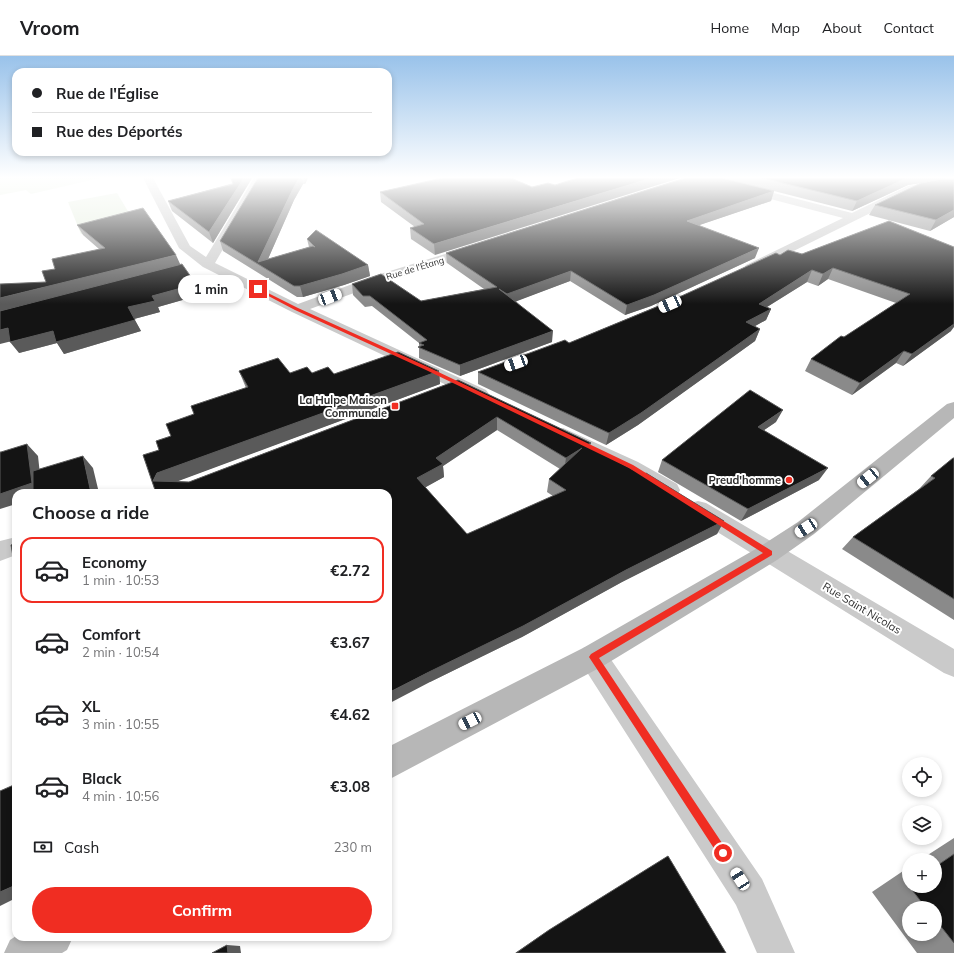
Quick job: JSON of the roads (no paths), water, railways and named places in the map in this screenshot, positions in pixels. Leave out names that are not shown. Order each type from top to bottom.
[{"type":"main road","points":[[392,762],[593,657],[769,553],[806,528],[954,408]]},
{"type":"main road","points":[[23,953],[46,941]]},
{"type":"street","points":[[170,220],[185,248],[208,264],[297,309],[467,381],[499,403]]},
{"type":"street","points":[[192,268],[208,264],[234,220]]},
{"type":"street","points":[[741,272],[848,220]]},
{"type":"street","name":"Rue de l'Étang","points":[[297,309],[382,278],[486,245]]},
{"type":"street","points":[[434,394],[467,381]]},
{"type":"street","name":"Rue Saint Nicolas","points":[[548,427],[631,467],[769,553],[954,664]]},
{"type":"street","points":[[0,551],[12,547]]},
{"type":"street","points":[[593,657],[749,892],[776,953]]},
{"type":"place","name":"La Hulpe Maison Communale","points":[[395,406]]},
{"type":"place","name":"Preud'homme","points":[[789,480]]}]
